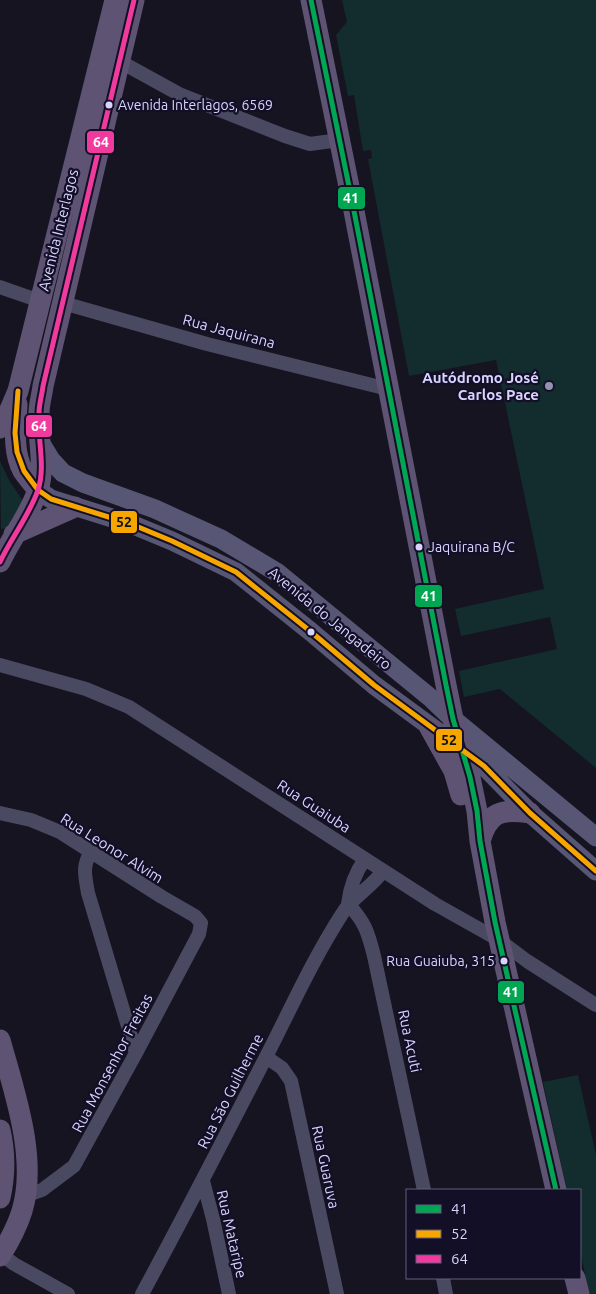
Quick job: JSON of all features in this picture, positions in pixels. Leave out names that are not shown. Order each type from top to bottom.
[{"type":"main road","name":"Avenida Interlagos","points":[[0,428],[18,391],[115,0]]},
{"type":"main road","name":"Avenida Interlagos","points":[[0,562],[7,533],[26,516],[38,490],[41,471],[39,414],[43,386],[134,0]]},
{"type":"main road","points":[[311,0],[453,719],[464,751],[477,812],[480,841],[499,940],[556,1189]]},
{"type":"main road","points":[[18,391],[15,433],[17,452],[24,471],[38,490]]},
{"type":"main road","points":[[7,533],[75,507]]},
{"type":"main road","points":[[430,728],[454,770],[470,823],[480,841]]},
{"type":"main road","points":[[480,841],[488,822],[500,812],[511,810],[530,814]]},
{"type":"main road","points":[[0,1040],[23,1126],[26,1165],[25,1196],[22,1210],[14,1231],[1,1255]]},
{"type":"main road","points":[[0,1130],[4,1161],[3,1187],[0,1198]]},
{"type":"main road","points":[[575,1279],[579,1294]]},
{"type":"street","points":[[119,61],[179,94],[285,136],[310,144],[339,140]]},
{"type":"street","points":[[0,287],[40,301]]},
{"type":"street","name":"Rua Jaquirana","points":[[63,303],[207,344],[388,389]]},
{"type":"street","name":"Avenida do Jangadeiro","points":[[40,442],[51,460],[63,473],[79,481],[155,509],[221,539],[278,573],[596,837]]},
{"type":"street","name":"Avenida do Jangadeiro","points":[[38,490],[51,499],[172,540],[236,572],[310,630],[374,685],[484,766],[530,814],[596,871]]},
{"type":"street","points":[[147,531],[155,509]]},
{"type":"street","name":"Rua Guaiuba","points":[[0,666],[86,689],[129,707],[435,904],[499,940],[527,961],[596,1005]]},
{"type":"street","name":"Rua Leonor Alvim","points":[[0,812],[31,820],[60,832],[195,916],[201,923]]},
{"type":"street","points":[[91,851],[84,867],[88,893],[136,1053]]},
{"type":"street","name":"Rua São Guilherme","points":[[348,904],[349,891],[353,879],[365,859]]},
{"type":"street","name":"Rua São Guilherme","points":[[142,1294],[203,1181],[314,962],[348,904],[367,890],[383,871]]},
{"type":"street","name":"Rua Acuti","points":[[348,904],[361,917],[372,947],[424,1189]]},
{"type":"street","name":"Rua Monsenhor Freitas","points":[[25,1196],[42,1190],[74,1166],[136,1053],[198,934],[201,923]]},
{"type":"street","name":"Rua Guaruva","points":[[266,1057],[282,1068],[291,1081],[337,1294]]},
{"type":"street","name":"Rua Mataripe","points":[[203,1181],[229,1294]]},
{"type":"street","points":[[1,1255],[68,1294]]},
{"type":"street","points":[[443,1279],[446,1294]]},
{"type":"green space","name":"Autódromo José Carlos Pace","points":[[342,0],[596,0],[596,768],[500,689],[464,697],[459,671],[557,649],[550,617],[461,636],[455,609],[544,589],[496,360],[409,376],[368,159],[372,158],[371,150],[363,151],[354,95],[348,96],[336,35],[347,22]]},
{"type":"green space","points":[[0,461],[9,480],[23,501],[9,528],[1,529]]},
{"type":"green space","points":[[578,1075],[596,1155],[596,1294],[589,1294],[581,1255],[581,1189],[567,1189],[543,1082]]},
{"type":"transit line","name":"64","points":[[0,562],[30,509],[38,490],[41,471],[39,406],[134,0]]},
{"type":"transit line","name":"41","points":[[311,0],[453,719],[470,777],[495,922],[556,1189]]},
{"type":"transit line","name":"52","points":[[18,391],[15,433],[17,452],[24,471],[38,490],[51,499],[131,524],[172,541],[236,572],[374,685],[484,766],[530,813],[596,871]]},
{"type":"place","name":"Avenida Interlagos, 6569","points":[[109,105]]},
{"type":"place","name":"Autódromo José Carlos Pace","points":[[549,386]]},
{"type":"place","name":"Jaquirana B/C","points":[[419,547]]},
{"type":"place","name":"Rua Guaiuba, 315","points":[[504,961]]}]
